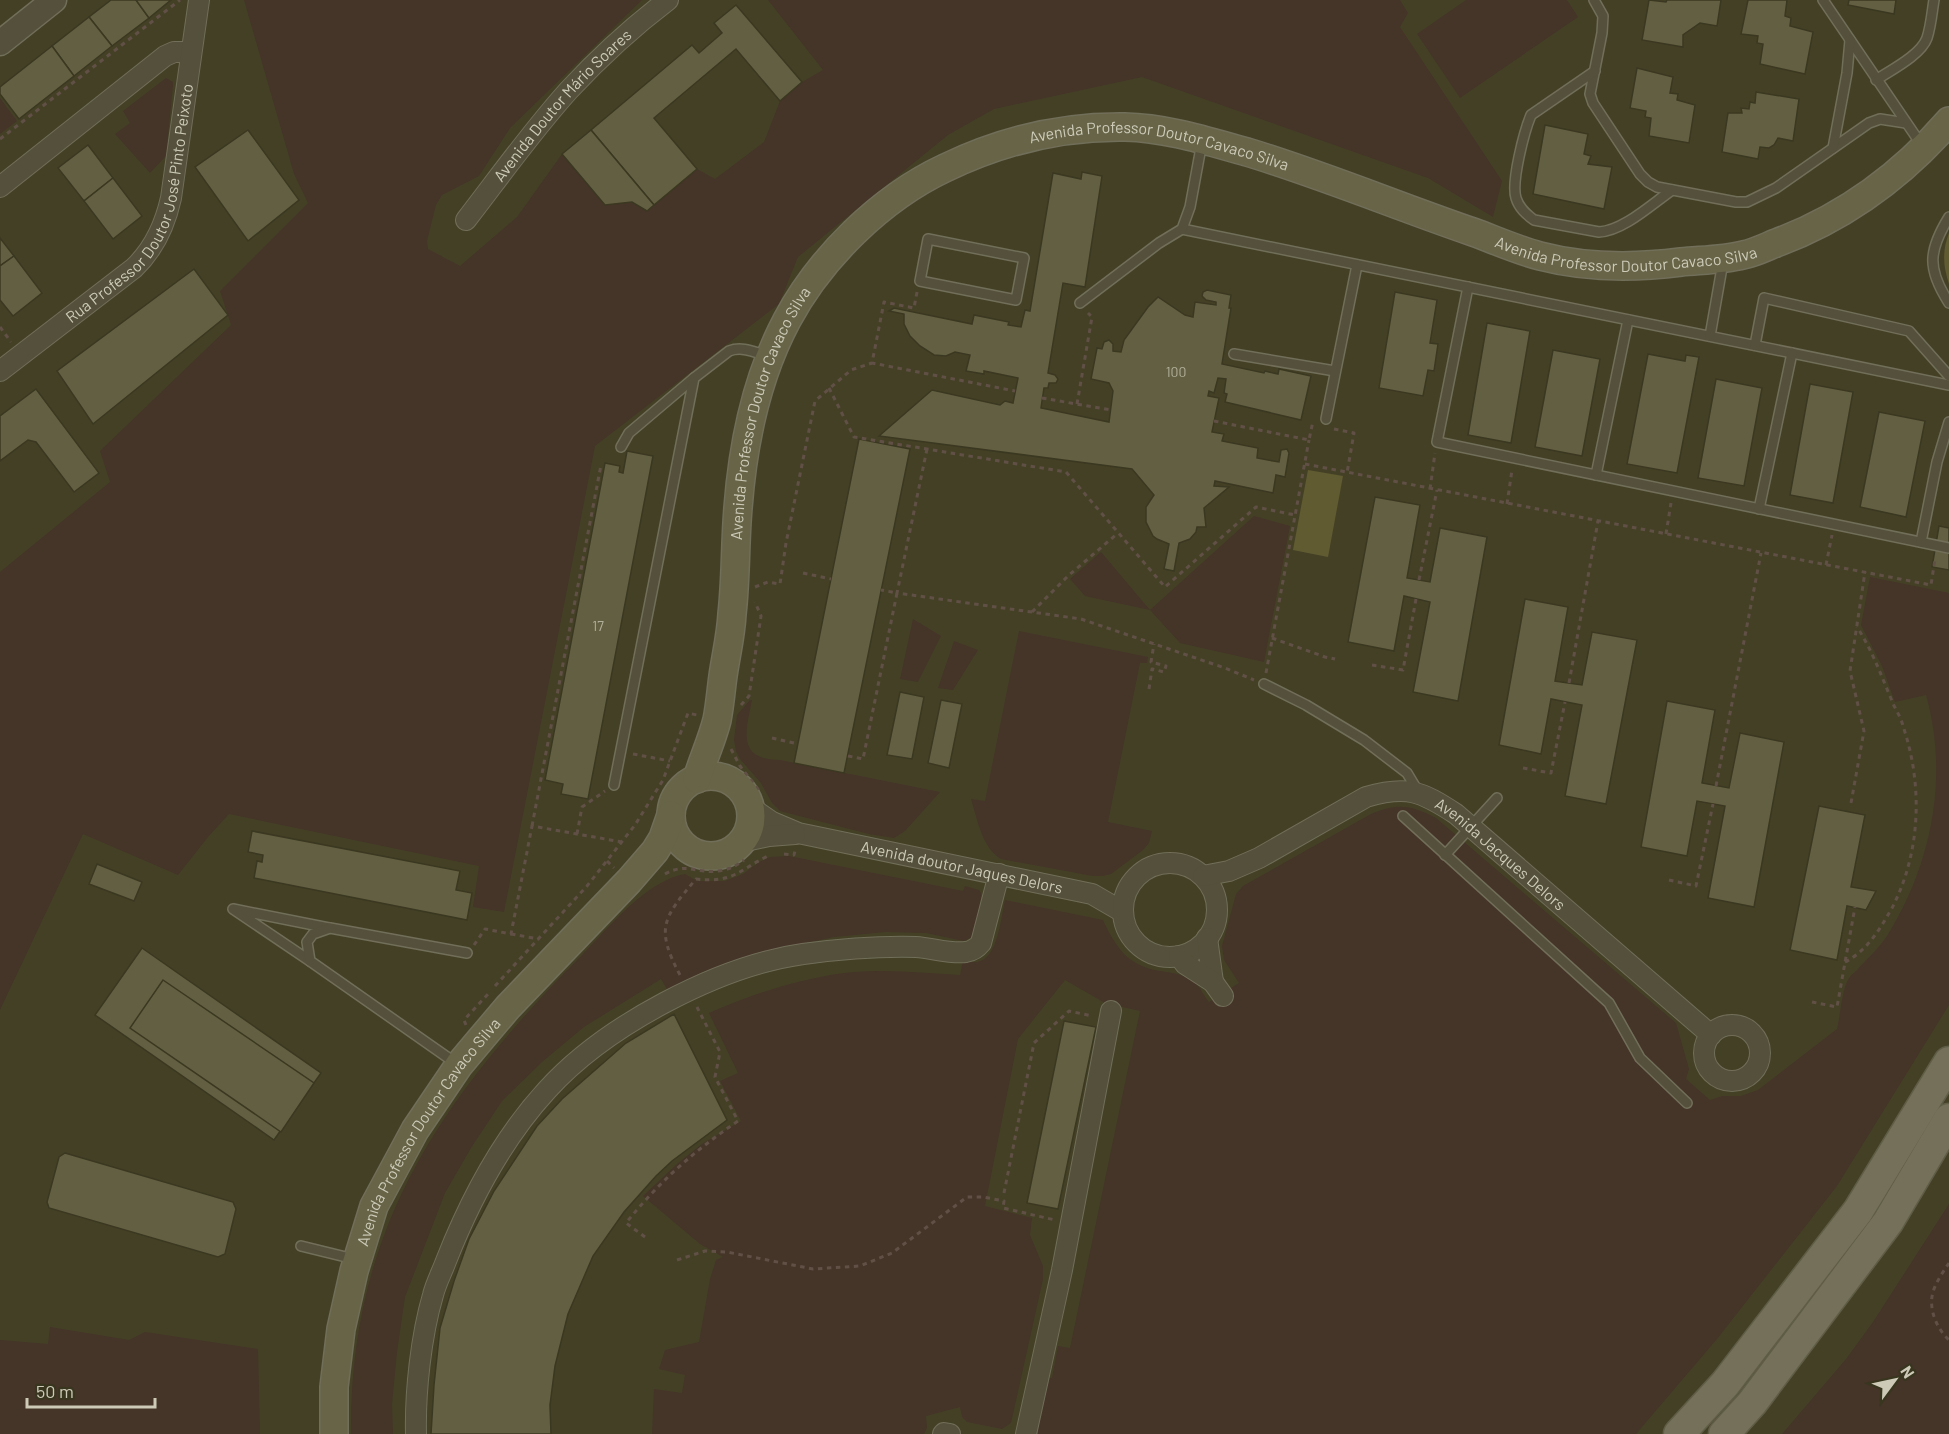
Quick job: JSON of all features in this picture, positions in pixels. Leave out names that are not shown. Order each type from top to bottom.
[{"type":"main road","name":"Avenida Professor Doutor Cavaco Silva","points":[[698,779],[717,720],[732,618],[738,511],[745,448],[755,400],[770,356],[787,319],[806,288],[834,254],[893,198],[932,174],[976,153],[1023,138],[1058,132],[1126,127],[1163,131],[1203,139],[1292,166],[1540,256],[1594,266],[1653,266],[1744,255],[1821,222],[1875,190],[1924,149],[1949,121]]},
{"type":"main road","name":"Avenida Professor Doutor Cavaco Silva","points":[[717,720],[721,757],[732,783]]},
{"type":"main road","points":[[715,777],[732,783],[746,798],[756,802],[744,851],[732,850],[722,855],[710,856],[698,854],[687,848],[678,839],[671,815],[673,804],[679,793],[687,784],[698,779],[715,777]]},
{"type":"main road","name":"Avenida Professor Doutor Cavaco Silva","points":[[334,1434],[334,1388],[341,1329],[358,1260],[374,1206],[415,1130],[459,1065],[508,1007],[655,851],[663,838],[671,815]]},
{"type":"main road","name":"Avenida Professor Doutor Cavaco Silva","points":[[629,881],[677,856],[698,854]]},
{"type":"main road","points":[[1679,1434],[1725,1384],[1858,1211],[1949,1062]]},
{"type":"main road","points":[[1724,1434],[1752,1403],[1888,1222],[1949,1119]]},
{"type":"street","points":[[0,43],[54,0]]},
{"type":"street","name":"Rua Professor Doutor José Pinto Peixoto","points":[[0,372],[143,259],[164,225],[171,198],[199,0]]},
{"type":"street","name":"Avenida Doutor Mário Soares","points":[[466,220],[570,88],[668,0]]},
{"type":"street","points":[[0,187],[165,56],[174,52],[191,52]]},
{"type":"street","name":"Avenida Jacques Delors","points":[[1216,901],[1228,880],[1259,858],[1366,797],[1385,791],[1405,790],[1430,796],[1470,827],[1711,1035]]},
{"type":"street","name":"Avenida doutor Jaques Delors","points":[[756,802],[772,822],[798,833],[1092,894],[1123,912]]},
{"type":"street","name":"Avenida doutor Jaques Delors","points":[[744,851],[769,836],[798,833]]},
{"type":"street","name":"Avenida Jacques Delors","points":[[1203,876],[1229,871],[1259,858]]},
{"type":"street","points":[[1167,862],[1184,865],[1203,876],[1211,887],[1216,901],[1214,926],[1207,938],[1199,946],[1179,956],[1159,955],[1141,946],[1128,931],[1123,912],[1124,898],[1130,885],[1139,874],[1151,866],[1167,862]]},
{"type":"street","points":[[416,1434],[420,1361],[433,1294],[458,1231],[484,1179],[521,1122],[568,1069],[621,1029],[656,1007],[726,975],[768,961],[802,954],[891,946],[966,952],[975,949],[981,943],[999,874]]},
{"type":"street","points":[[1092,894],[1130,885]]},
{"type":"street","points":[[1179,956],[1185,964],[1218,989],[1207,938]]},
{"type":"street","points":[[1026,1434],[1071,1223],[1110,1016]]},
{"type":"street","points":[[943,1434],[950,1434]]},
{"type":"lane","points":[[1607,0],[1596,3],[1603,16],[1602,33],[1590,94],[1600,115],[1640,174],[1657,187],[1736,202],[1747,202],[1776,188],[1869,123],[1880,119],[1906,123]]},
{"type":"lane","points":[[1823,0],[1924,149]]},
{"type":"lane","points":[[1876,80],[1917,52],[1923,45],[1927,39],[1934,0]]},
{"type":"lane","points":[[1833,148],[1847,73],[1850,40]]},
{"type":"lane","points":[[1595,71],[1531,115],[1516,175],[1515,196],[1519,205],[1534,220],[1608,232],[1672,190]]},
{"type":"lane","points":[[1080,303],[1159,243],[1182,229],[1190,207],[1203,139]]},
{"type":"lane","points":[[1949,217],[1935,240],[1933,256],[1936,281],[1949,303]]},
{"type":"lane","points":[[1182,229],[1949,385]]},
{"type":"lane","points":[[928,239],[1024,258],[1021,292],[1016,300],[920,281],[928,239]]},
{"type":"lane","points":[[1710,336],[1724,257]]},
{"type":"lane","points":[[1326,419],[1357,265]]},
{"type":"lane","points":[[1468,287],[1437,442],[1949,548]]},
{"type":"lane","points":[[1755,345],[1764,298],[1909,331],[1949,375]]},
{"type":"lane","points":[[1596,475],[1628,320]]},
{"type":"lane","points":[[621,447],[629,433],[729,351],[742,348],[770,356]]},
{"type":"lane","points":[[1758,508],[1792,353]]},
{"type":"lane","points":[[1234,354],[1335,371]]},
{"type":"lane","points":[[614,785],[694,378]]},
{"type":"lane","points":[[1921,542],[1937,462],[1949,422]]},
{"type":"lane","points":[[1937,462],[1949,464]]},
{"type":"lane","points":[[1264,684],[1306,705],[1372,746],[1407,773],[1420,794]]},
{"type":"lane","points":[[1445,855],[1497,798]]},
{"type":"lane","points":[[1403,816],[1609,1004],[1640,1058],[1687,1103]]},
{"type":"lane","points":[[459,1065],[233,909],[467,953]]},
{"type":"lane","points":[[310,961],[307,942],[313,934],[330,928]]},
{"type":"lane","points":[[301,1246],[358,1260]]},
{"type":"path","points":[[0,139],[180,0]]},
{"type":"path","points":[[872,363],[884,302],[914,308],[920,281]]},
{"type":"path","points":[[1077,404],[1092,317],[1080,303]]},
{"type":"path","points":[[750,590],[761,583],[780,584],[786,543],[815,401],[850,370],[872,363],[1015,391]]},
{"type":"path","points":[[829,388],[854,436],[1066,472],[1165,587],[1256,507],[1295,515]]},
{"type":"path","points":[[1042,398],[1111,410]]},
{"type":"path","points":[[1214,421],[1309,440]]},
{"type":"path","points":[[881,590],[1081,619],[1225,668],[1264,684],[1312,424]]},
{"type":"path","points":[[1333,429],[1354,433],[1347,473]]},
{"type":"path","points":[[1430,489],[1437,442]]},
{"type":"path","points":[[848,756],[862,759],[927,449]]},
{"type":"path","points":[[1507,504],[1514,458]]},
{"type":"path","points":[[1305,464],[1931,585],[1934,566]]},
{"type":"path","points":[[511,934],[601,465]]},
{"type":"path","points":[[1419,580],[1437,490]]},
{"type":"path","points":[[1666,534],[1673,491]]},
{"type":"path","points":[[1569,683],[1598,521]]},
{"type":"path","points":[[1826,565],[1834,524]]},
{"type":"path","points":[[1032,612],[1068,576],[1118,532]]},
{"type":"path","points":[[1716,786],[1761,552]]},
{"type":"path","points":[[1851,803],[1864,731],[1850,671],[1865,572]]},
{"type":"path","points":[[803,573],[831,579]]},
{"type":"path","points":[[470,1032],[464,1020],[587,886],[655,795],[663,780],[688,713],[731,723],[732,714],[749,696],[761,616],[754,599]]},
{"type":"path","points":[[1372,665],[1403,670],[1416,599]]},
{"type":"path","points":[[1845,962],[1858,955],[1875,936],[1898,896],[1914,846],[1917,813],[1912,757],[1903,724],[1879,667],[1857,627]]},
{"type":"path","points":[[1272,638],[1325,657],[1335,658]]},
{"type":"path","points":[[1149,689],[1152,669],[1164,672],[1166,666],[1151,662],[1154,644]]},
{"type":"path","points":[[1523,768],[1551,773],[1564,702]]},
{"type":"path","points":[[772,738],[798,744]]},
{"type":"path","points":[[730,748],[740,766],[759,788],[756,802]]},
{"type":"path","points":[[621,752],[670,761]]},
{"type":"path","points":[[577,834],[582,807],[614,785]]},
{"type":"path","points":[[1669,880],[1696,885],[1713,804]]},
{"type":"path","points":[[532,826],[622,842]]},
{"type":"path","points":[[658,879],[675,869],[718,872],[727,870],[744,851]]},
{"type":"path","points":[[779,854],[794,855]]},
{"type":"path","points":[[645,1237],[626,1223],[655,1189],[688,1158],[738,1121],[715,1077],[720,1052],[668,953],[664,935],[665,922],[696,879],[710,881],[724,879],[742,873],[770,855]]},
{"type":"path","points":[[607,861],[629,881]]},
{"type":"path","points":[[1812,1002],[1837,1007],[1855,907]]},
{"type":"path","points":[[467,953],[485,929],[539,939]]},
{"type":"path","points":[[1004,1193],[1034,1043],[1070,1011],[1110,1016]]},
{"type":"path","points":[[677,1260],[705,1251],[727,1251],[813,1269],[860,1266],[892,1253],[967,1197],[1004,1201],[1003,1208],[1071,1223]]},
{"type":"path","points":[[1949,1263],[1932,1295],[1938,1328],[1949,1340]]},
{"type":"shaded area","points":[[244,0],[642,0],[510,128],[479,176],[442,195],[436,205],[427,241],[428,249],[460,266],[517,217],[562,154],[605,205],[632,202],[647,211],[697,169],[715,179],[764,142],[780,101],[802,82],[823,70],[768,0],[1400,0],[1408,13],[1400,27],[1502,181],[1493,217],[1428,178],[1142,77],[994,109],[948,135],[798,257],[779,304],[595,446],[504,912],[473,907],[479,866],[229,814],[178,875],[83,834],[0,1010],[0,572],[110,482],[100,451],[231,325],[220,291],[308,203],[294,174]]},
{"type":"shaded area","points":[[1466,0],[1567,0],[1578,17],[1460,98],[1417,34]]},
{"type":"shaded area","points":[[166,78],[173,82],[173,85],[166,156],[150,173],[115,134],[130,123],[123,111]]},
{"type":"shaded area","points":[[0,98],[17,121],[0,134]]},
{"type":"shaded area","points":[[1949,233],[1949,284],[1944,258]]},
{"type":"shaded area","points":[[1308,470],[1343,476],[1328,557],[1293,550]]},
{"type":"shaded area","points":[[1254,516],[1290,526],[1264,662],[1180,643],[1150,610]]},
{"type":"shaded area","points":[[1101,552],[1150,610],[1085,596],[1070,579]]},
{"type":"shaded area","points":[[1870,577],[1949,593],[1949,1005],[1837,1186],[1717,1339],[1636,1434],[1038,1434],[1036,1423],[1046,1377],[1052,1378],[1058,1346],[1070,1348],[1140,1011],[1105,1003],[1065,980],[1018,1039],[985,1206],[1032,1218],[1030,1235],[1043,1266],[1043,1279],[1011,1423],[1002,1429],[967,1422],[962,1417],[960,1407],[926,1416],[927,1428],[924,1434],[652,1434],[654,1389],[682,1393],[685,1375],[659,1369],[665,1350],[699,1342],[710,1279],[716,1260],[723,1257],[700,1244],[643,1196],[702,1144],[741,1121],[720,1081],[738,1073],[709,1013],[780,987],[835,974],[880,971],[960,975],[963,961],[977,962],[990,953],[997,936],[1005,900],[1103,920],[1118,947],[1131,960],[1149,969],[1174,973],[1191,980],[1209,1002],[1239,983],[1224,960],[1222,946],[1236,894],[1243,886],[1371,814],[1397,807],[1419,810],[1436,818],[1676,1023],[1689,1069],[1686,1079],[1710,1100],[1722,1096],[1741,1096],[1758,1090],[1837,1029],[1846,984],[1850,976],[1887,936],[1903,908],[1925,849],[1932,819],[1936,788],[1936,757],[1933,726],[1926,695],[1895,702],[1882,666],[1861,625]]},
{"type":"shaded area","points":[[913,619],[941,636],[918,682],[900,679]]},
{"type":"shaded area","points":[[1019,631],[1148,657],[1147,663],[1140,663],[1108,822],[1152,831],[1149,843],[1143,850],[1111,874],[1093,876],[1001,859],[989,848],[981,832],[971,799],[985,801]]},
{"type":"shaded area","points":[[954,641],[978,650],[953,690],[938,688]]},
{"type":"shaded area","points":[[752,700],[747,741],[750,749],[756,755],[766,759],[940,792],[905,831],[894,838],[869,834],[780,811],[736,751],[734,740],[737,715]]},
{"type":"shaded area","points":[[789,856],[963,891],[965,886],[979,890],[981,898],[974,932],[964,941],[926,933],[885,932],[834,937],[802,944],[700,973],[668,991],[661,979],[584,1027],[542,1062],[502,1101],[445,1193],[405,1297],[392,1404],[393,1434],[351,1434],[355,1360],[367,1292],[387,1229],[414,1170],[448,1114],[487,1060],[533,1007],[616,919],[642,895],[670,878],[685,874],[697,881],[725,881],[743,874],[770,857]]},
{"type":"shaded area","points":[[1949,1204],[1949,1434],[1782,1434],[1846,1359],[1873,1322]]},
{"type":"shaded area","points":[[50,1327],[129,1340],[145,1332],[258,1349],[260,1434],[0,1434],[0,1340],[48,1344]]},
{"type":"building","points":[[111,0],[136,0],[149,18],[112,46],[89,17]]},
{"type":"building","points":[[136,0],[171,0],[149,18]]},
{"type":"building","points":[[1649,0],[1666,2],[1667,0],[1721,0],[1717,26],[1700,23],[1683,35],[1683,47],[1642,40]]},
{"type":"building","points":[[1748,0],[1787,0],[1785,16],[1791,18],[1790,26],[1813,32],[1805,74],[1760,64],[1763,44],[1757,43],[1758,36],[1741,34]]},
{"type":"building","points":[[1849,0],[1896,0],[1894,14],[1848,5]]},
{"type":"building","points":[[736,5],[802,82],[780,101],[736,49],[654,118],[697,169],[654,205],[591,130],[692,45],[699,53],[722,33],[714,23]]},
{"type":"building","points":[[89,17],[112,46],[74,76],[52,46]]},
{"type":"building","points":[[52,46],[74,76],[19,119],[0,94],[0,87]]},
{"type":"building","points":[[1637,68],[1673,77],[1670,93],[1678,94],[1677,100],[1695,105],[1689,143],[1649,136],[1651,118],[1645,117],[1646,111],[1630,108]]},
{"type":"building","points":[[1756,92],[1799,99],[1793,141],[1778,138],[1769,148],[1760,147],[1758,159],[1722,152],[1728,113],[1742,113],[1741,108],[1749,109],[1750,102],[1755,103]]},
{"type":"building","points":[[1545,125],[1588,134],[1584,154],[1591,156],[1588,164],[1612,167],[1604,209],[1533,194]]},
{"type":"building","points":[[248,130],[299,200],[248,241],[195,167]]},
{"type":"building","points":[[591,130],[654,205],[647,211],[632,202],[605,205],[562,154]]},
{"type":"building","points":[[88,145],[113,178],[84,201],[58,168]]},
{"type":"building","points":[[1082,172],[1102,176],[1085,287],[1063,283],[1048,373],[1055,375],[1058,379],[1056,383],[1049,383],[1048,388],[1044,388],[1041,408],[1109,422],[1113,391],[1109,383],[1091,379],[1097,348],[1102,349],[1104,342],[1109,340],[1113,344],[1113,351],[1121,352],[1124,340],[1158,297],[1185,315],[1193,317],[1195,302],[1216,305],[1216,302],[1206,300],[1202,296],[1207,290],[1231,295],[1222,364],[1264,373],[1265,371],[1278,374],[1279,369],[1311,376],[1301,420],[1225,402],[1226,379],[1218,378],[1214,393],[1209,391],[1208,396],[1219,398],[1212,432],[1224,434],[1222,441],[1258,448],[1257,458],[1279,462],[1281,450],[1287,449],[1289,453],[1285,477],[1276,475],[1273,493],[1215,481],[1214,486],[1229,487],[1204,508],[1206,527],[1197,527],[1190,539],[1179,543],[1174,571],[1164,569],[1169,544],[1153,536],[1146,522],[1146,507],[1154,495],[1132,469],[879,436],[932,390],[1000,405],[1005,401],[1013,403],[1018,378],[984,371],[984,374],[966,371],[970,355],[955,352],[946,356],[934,355],[910,336],[904,324],[904,314],[889,311],[894,308],[972,324],[974,315],[1009,322],[1008,325],[1021,327],[1025,310],[1030,311],[1053,173],[1081,179]]},
{"type":"building","points":[[113,178],[142,216],[113,239],[84,201]]},
{"type":"building","points":[[0,238],[14,256],[0,266]]},
{"type":"building","points":[[14,256],[42,293],[13,316],[0,300],[0,266]]},
{"type":"building","points":[[194,269],[228,315],[93,424],[57,371]]},
{"type":"building","points":[[1395,292],[1437,300],[1430,343],[1438,344],[1434,371],[1428,370],[1423,396],[1379,388]]},
{"type":"building","points":[[1487,323],[1530,331],[1511,443],[1468,435]]},
{"type":"building","points":[[1553,350],[1600,359],[1582,456],[1535,447]]},
{"type":"building","points":[[1648,354],[1685,361],[1686,355],[1699,357],[1677,473],[1627,464]]},
{"type":"building","points":[[1716,379],[1762,388],[1744,486],[1698,478]]},
{"type":"building","points":[[1810,384],[1853,392],[1833,503],[1790,495]]},
{"type":"building","points":[[36,389],[99,473],[74,492],[36,442],[28,440],[0,461],[0,416]]},
{"type":"building","points":[[1879,412],[1925,421],[1906,517],[1860,507]]},
{"type":"building","points":[[859,439],[910,449],[844,773],[794,763]]},
{"type":"building","points":[[627,451],[653,456],[588,799],[561,794],[563,784],[545,780],[605,463],[620,466],[619,472],[623,473]]},
{"type":"building","points":[[1375,497],[1420,505],[1407,578],[1430,582],[1440,528],[1487,537],[1458,701],[1413,692],[1430,602],[1404,596],[1394,651],[1348,642]]},
{"type":"building","points":[[1939,526],[1949,528],[1949,570],[1932,567]]},
{"type":"building","points":[[1525,599],[1568,607],[1555,681],[1582,685],[1592,632],[1637,640],[1606,804],[1565,796],[1582,705],[1551,699],[1541,754],[1499,745]]},
{"type":"building","points":[[900,692],[924,697],[912,759],[887,755]]},
{"type":"building","points":[[941,700],[962,704],[949,768],[928,763]]},
{"type":"building","points":[[1667,701],[1715,710],[1702,783],[1729,788],[1740,733],[1784,742],[1754,907],[1708,898],[1725,806],[1697,801],[1687,856],[1641,847]]},
{"type":"building","points":[[1819,806],[1865,815],[1851,887],[1876,891],[1866,910],[1847,906],[1837,960],[1790,950]]},
{"type":"building","points":[[252,831],[460,871],[456,890],[472,893],[467,920],[254,878],[257,861],[262,862],[263,855],[248,852]]},
{"type":"building","points":[[97,864],[142,882],[134,901],[89,884]]},
{"type":"building","points":[[142,948],[321,1073],[274,1140],[95,1015]]},
{"type":"building","points":[[163,980],[314,1083],[281,1132],[130,1028]]},
{"type":"building","points":[[674,1014],[727,1120],[672,1161],[656,1176],[624,1212],[593,1256],[568,1314],[555,1366],[550,1405],[551,1434],[431,1434],[440,1328],[469,1239],[494,1191],[537,1126],[562,1099],[626,1043]]},
{"type":"building","points":[[1064,1021],[1096,1027],[1058,1209],[1027,1203]]},
{"type":"building","points":[[65,1153],[233,1202],[236,1209],[225,1254],[218,1257],[49,1208],[47,1202],[59,1157]]}]
